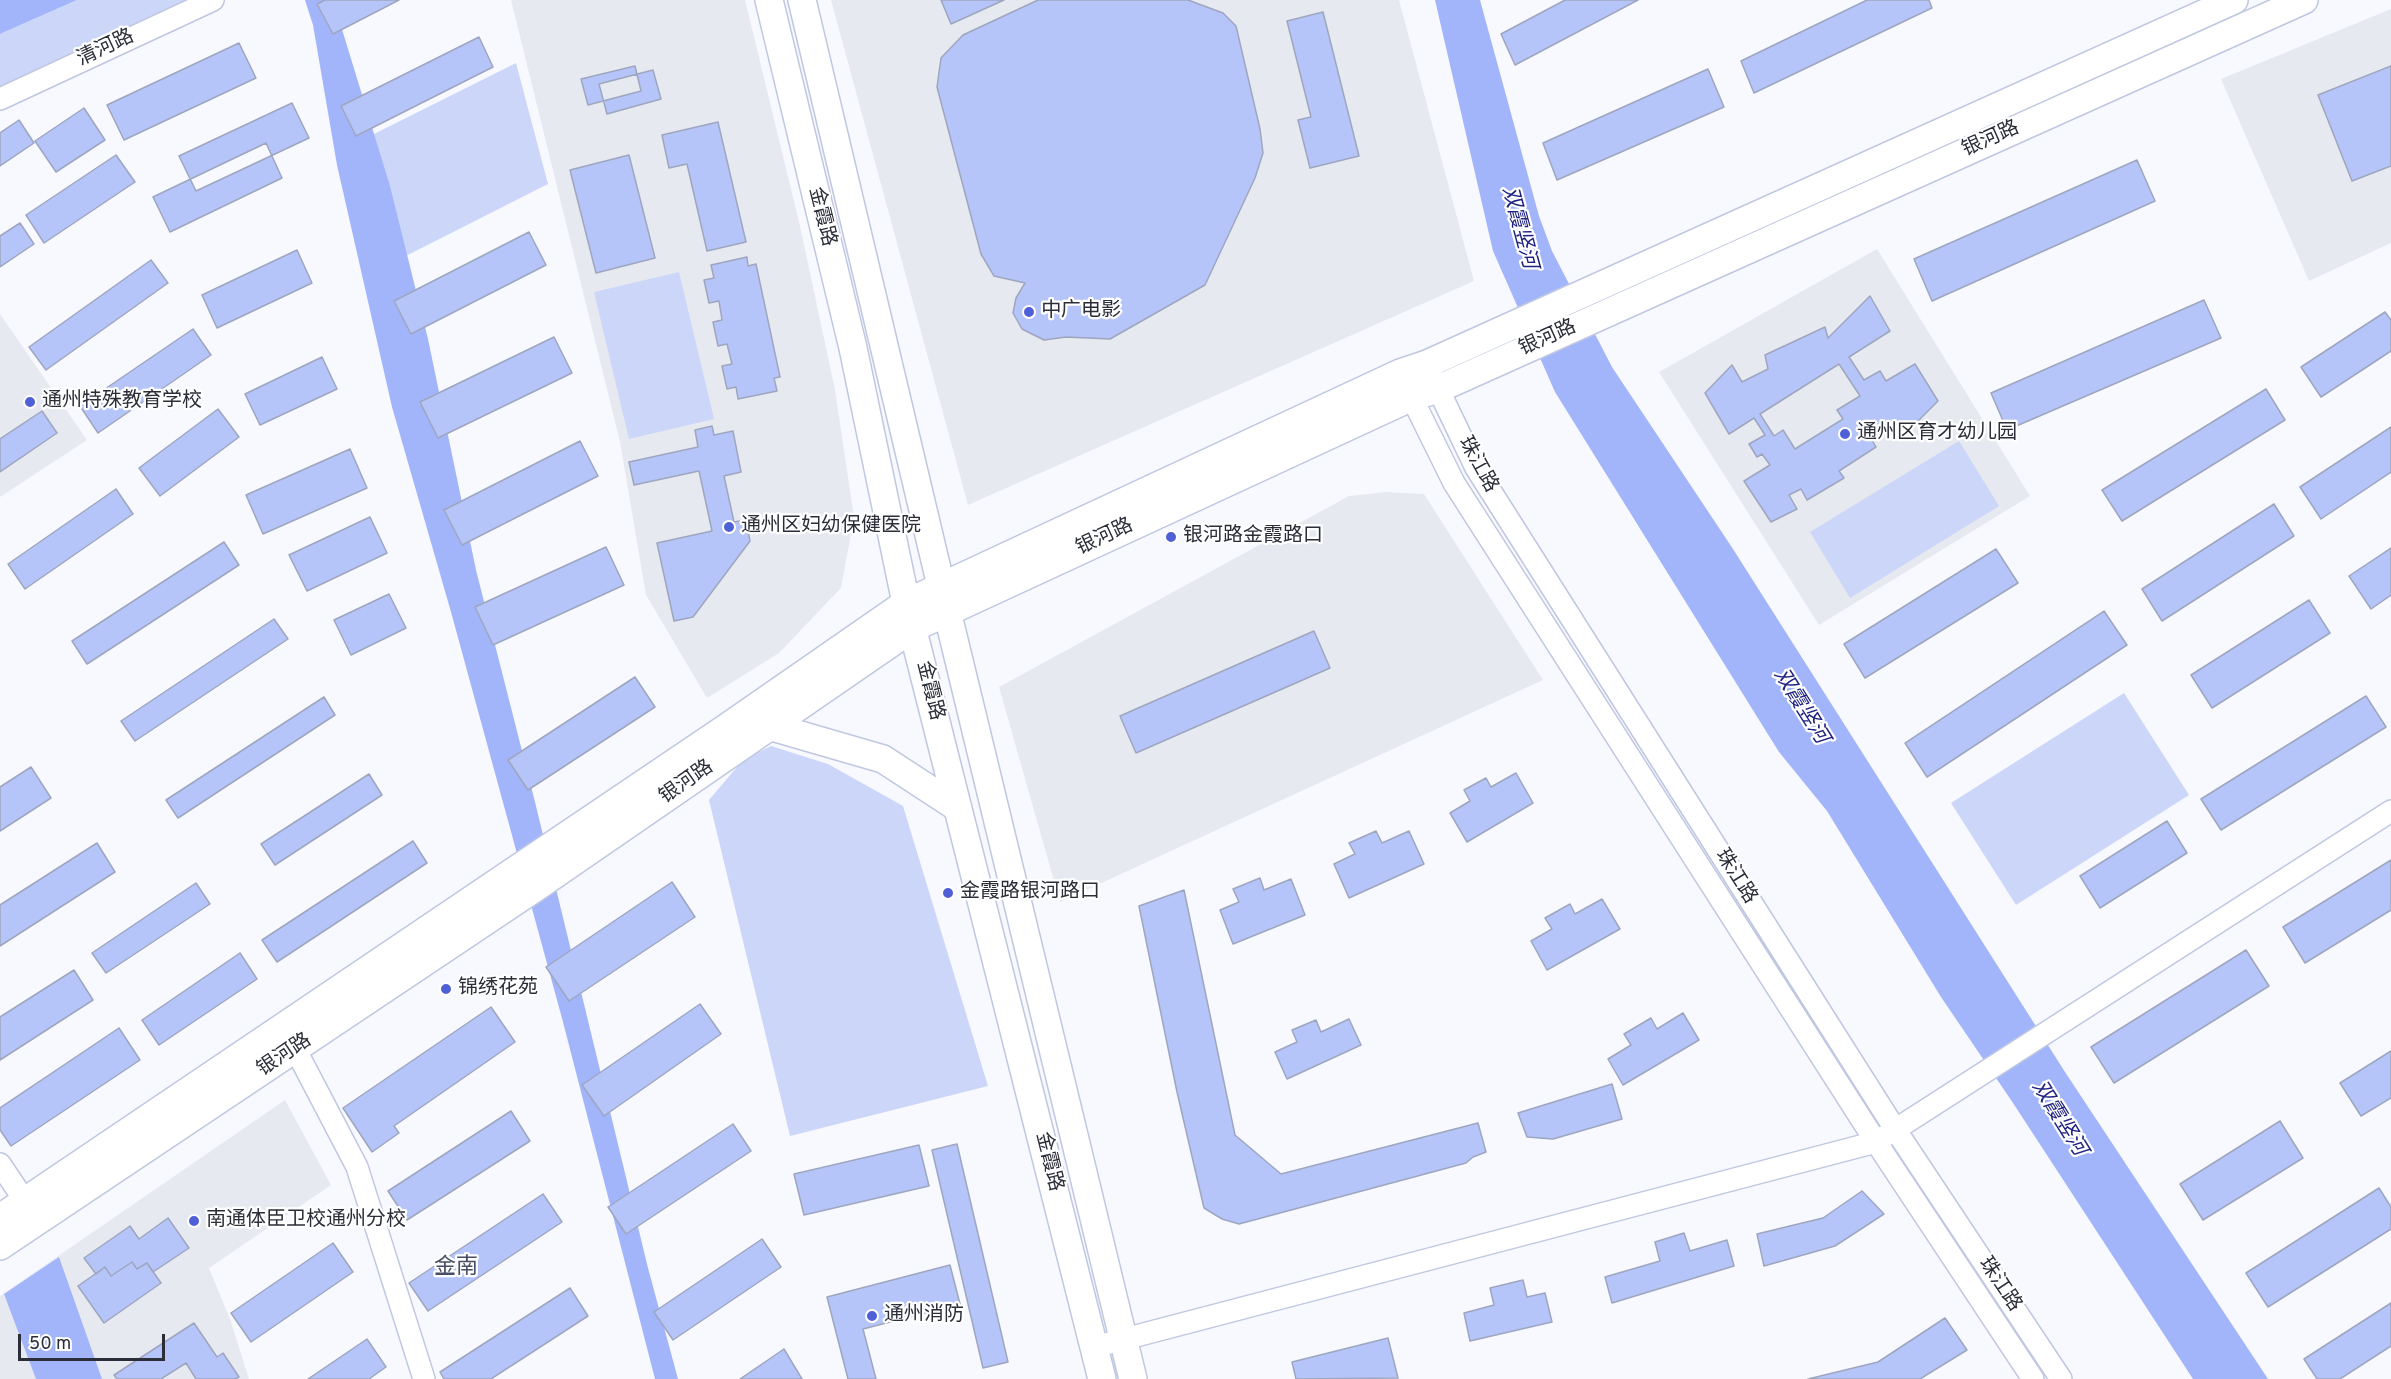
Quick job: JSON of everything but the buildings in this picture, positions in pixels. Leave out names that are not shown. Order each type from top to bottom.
[{"type":"main road","name":"金霞路","points":[[769,0],[853,348],[910,615],[1102,1379]]},
{"type":"main road","name":"金霞路","points":[[802,0],[1133,1379]]},
{"type":"main road","name":"银河路","points":[[0,1246],[32,1211],[290,1038],[726,728],[910,615],[1400,373],[1427,364],[2234,0]]},
{"type":"main road","name":"银河路","points":[[944,598],[1412,397],[1438,389],[2304,0]]},
{"type":"main road","name":"银河路","points":[[290,1038],[538,886],[769,726],[910,615]]},
{"type":"main road","points":[[769,726],[883,759],[958,808]]},
{"type":"main road","name":"银河路","points":[[0,1218],[32,1211]]},
{"type":"street","name":"清河路","points":[[0,99],[213,0]]},
{"type":"street","name":"珠江路","points":[[1427,364],[1476,468],[1895,1129],[2061,1379]]},
{"type":"street","name":"珠江路","points":[[1400,373],[1454,483],[1876,1142],[2033,1379]]},
{"type":"street","points":[[1094,1347],[1876,1142],[2391,811]]},
{"type":"street","points":[[290,1038],[357,1167],[424,1379]]},
{"type":"street","points":[[0,1164],[32,1211]]},
{"type":"shaded area","points":[[77,0],[213,0],[0,99],[0,34]]},
{"type":"shaded area","points":[[511,0],[745,0],[800,226],[835,390],[854,517],[841,588],[779,653],[707,698],[646,595],[620,442]]},
{"type":"shaded area","points":[[831,0],[1399,0],[1474,281],[968,505]]},
{"type":"shaded area","points":[[2391,9],[2391,243],[2309,281],[2221,79]]},
{"type":"shaded area","points":[[516,63],[548,184],[384,267],[356,143]]},
{"type":"shaded area","name":"通州区育才幼儿园","points":[[1877,249],[2030,496],[1819,625],[1659,372]]},
{"type":"shaded area","points":[[679,272],[714,419],[629,439],[594,292]]},
{"type":"shaded area","name":"通州特殊教育学校","points":[[0,314],[87,440],[0,497]]},
{"type":"shaded area","points":[[1959,441],[1999,506],[1850,598],[1810,532]]},
{"type":"shaded area","points":[[1386,492],[1424,494],[1543,680],[1060,902],[999,687],[1349,496]]},
{"type":"shaded area","points":[[2124,693],[2189,795],[2016,905],[1951,803]]},
{"type":"shaded area","points":[[771,746],[828,764],[903,806],[988,1086],[790,1136],[709,800],[743,760]]},
{"type":"shaded area","name":"南通体臣卫校通州分校","points":[[285,1100],[331,1185],[209,1268],[230,1319],[249,1379],[0,1379],[0,1296]]},
{"type":"water","points":[[0,0],[77,0],[0,34]]},
{"type":"water","points":[[305,0],[333,0],[390,186],[428,339],[476,570],[648,1268],[678,1379],[655,1379],[563,1022],[451,612],[392,407],[337,165],[313,25]]},
{"type":"water","name":"双霞竖河","points":[[1435,0],[1480,0],[1539,216],[1552,251],[1612,367],[1733,549],[2065,1072],[2268,1379],[2193,1379],[1941,997],[1827,811],[1779,752],[1555,392],[1493,251]]},
{"type":"water","points":[[59,1257],[102,1379],[36,1379],[4,1294]]},
{"type":"place","name":"中广电影","points":[[1029,312]]},
{"type":"place","name":"通州特殊教育学校","points":[[30,402]]},
{"type":"place","name":"通州区育才幼儿园","points":[[1845,434]]},
{"type":"place","name":"通州区妇幼保健医院","points":[[729,527]]},
{"type":"place","name":"银河路金霞路口","points":[[1171,537]]},
{"type":"place","name":"金霞路银河路口","points":[[948,893]]},
{"type":"place","name":"锦绣花苑","points":[[446,989]]},
{"type":"place","name":"南通体臣卫校通州分校","points":[[194,1221]]},
{"type":"place","name":"通州消防","points":[[872,1316]]},
{"type":"district","name":"金南","points":[[456,1269]]}]
